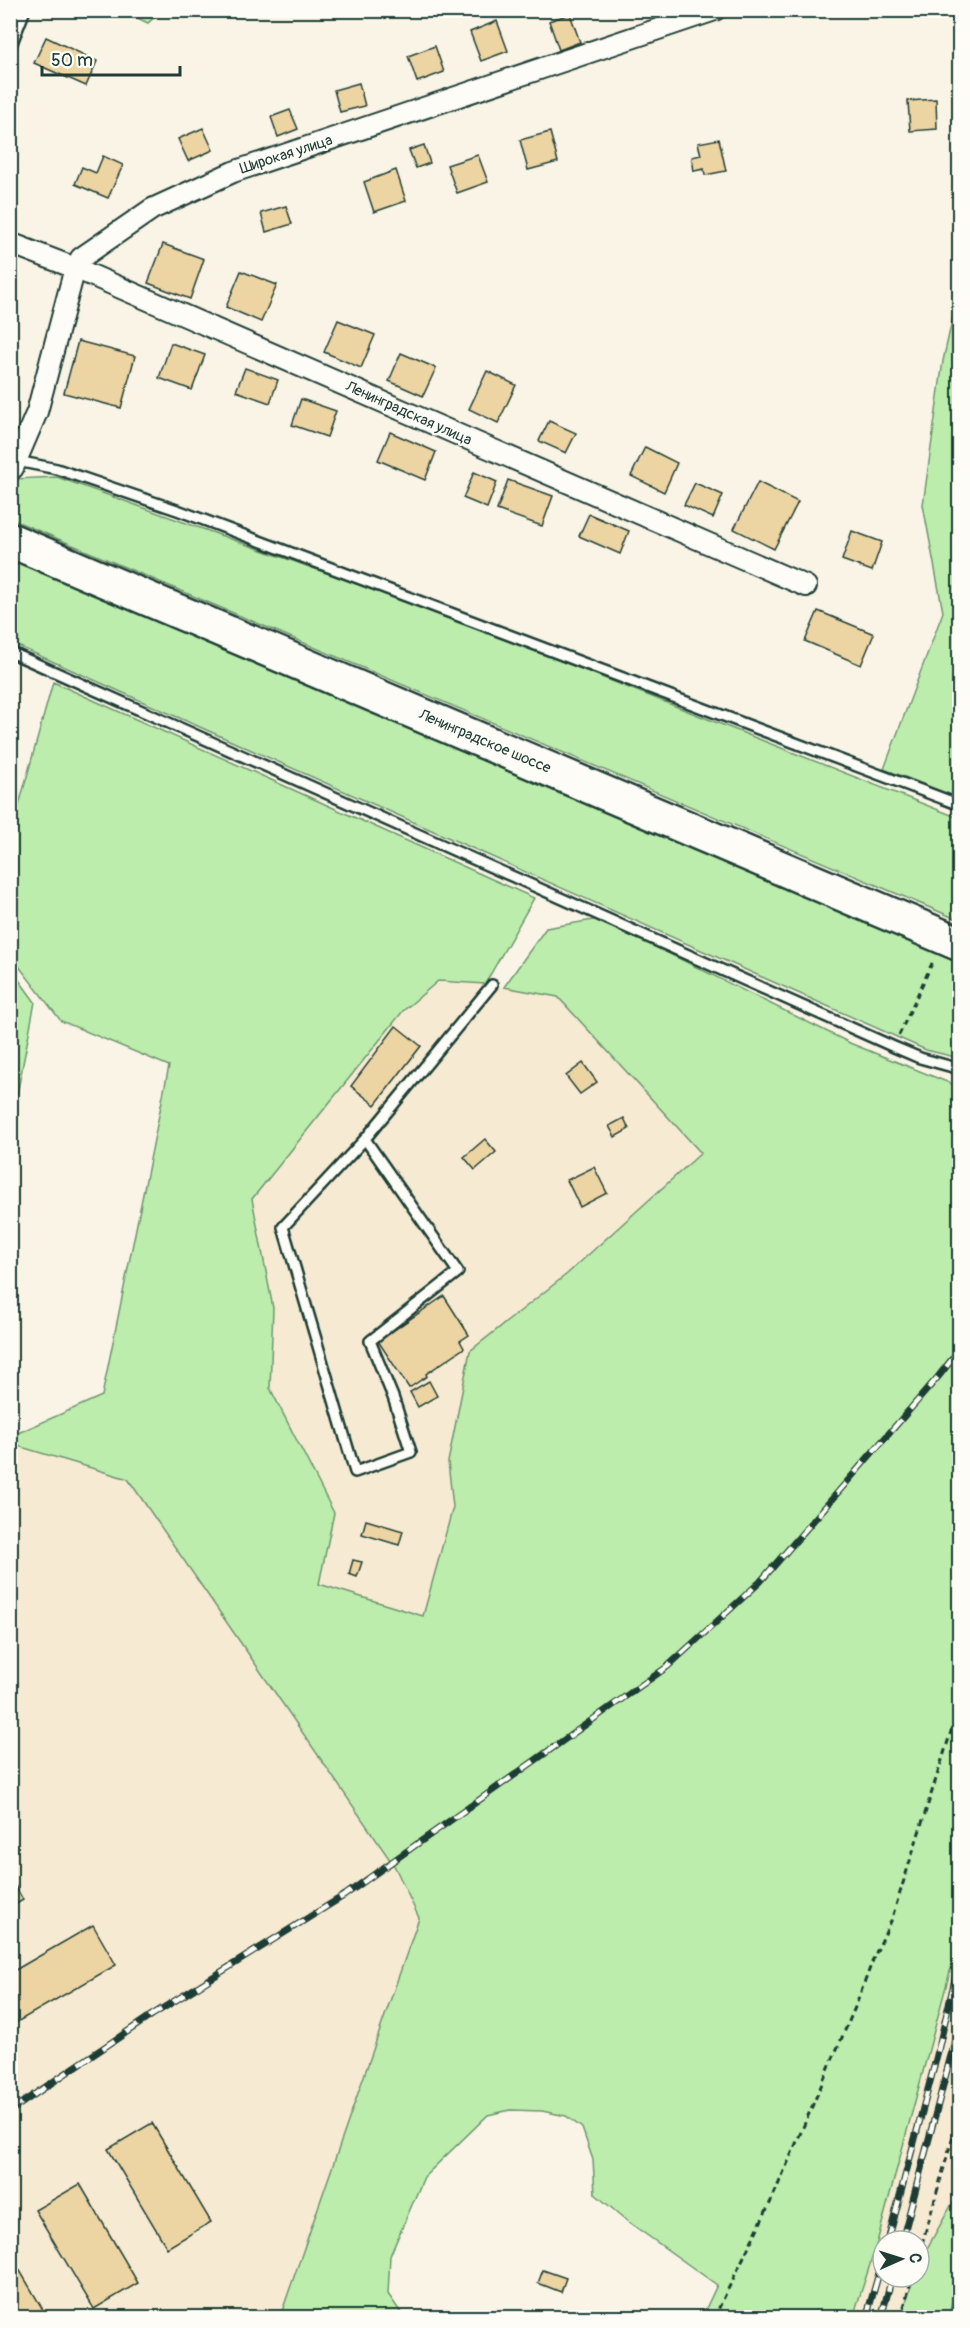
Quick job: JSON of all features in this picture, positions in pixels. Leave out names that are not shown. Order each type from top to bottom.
[{"type":"highway","name":"Ленинградское шоссе","points":[[10,540],[947,952]]},
{"type":"street","name":"Широкая улица","points":[[75,268],[81,258],[152,208],[233,172],[715,10]]},
{"type":"street","name":"Ленинградская улица","points":[[10,243],[75,268],[806,586]]},
{"type":"street","points":[[12,469],[37,412],[75,268]]},
{"type":"lane","points":[[10,48],[25,10]]},
{"type":"lane","points":[[12,469],[22,462],[57,469],[180,511],[960,805]]},
{"type":"lane","points":[[10,652],[894,1047],[920,1058],[960,1069]]},
{"type":"lane","points":[[365,1139],[458,1272],[370,1341],[393,1397],[411,1452],[355,1472],[283,1227],[365,1139],[492,985]]},
{"type":"path","points":[[894,1047],[947,952]]},
{"type":"path","points":[[714,2318],[772,2199],[891,1921],[960,1703]]},
{"type":"path","points":[[926,2229],[960,2112]]},
{"type":"path","points":[[901,2318],[909,2289]]},
{"type":"shaded area","points":[[438,981],[492,985],[558,997],[701,1153],[567,1274],[470,1351],[448,1462],[453,1507],[423,1617],[319,1584],[334,1513],[270,1388],[273,1308],[252,1199],[403,1011]]},
{"type":"shaded area","points":[[10,1444],[128,1479],[395,1867],[419,1919],[280,2317],[11,2317]]},
{"type":"shaded area","points":[[959,1938],[959,2196],[931,2242],[931,2229],[881,2229]]},
{"type":"shaded area","points":[[871,2262],[871,2289],[910,2289],[901,2317],[853,2318]]},
{"type":"green space","points":[[123,11],[161,11],[148,23]]},
{"type":"green space","points":[[959,289],[960,798],[884,769],[943,612],[923,505],[943,361]]},
{"type":"green space","points":[[57,477],[439,613],[959,818],[959,920],[11,519],[10,482],[15,479]]},
{"type":"green space","points":[[10,558],[959,961],[959,1058],[926,1050],[11,643]]},
{"type":"green space","points":[[53,682],[534,898],[485,984],[438,981],[403,1011],[252,1199],[273,1308],[270,1388],[334,1513],[319,1584],[423,1616],[453,1507],[448,1462],[470,1351],[567,1274],[701,1153],[558,997],[504,987],[546,928],[599,919],[852,1044],[952,1084],[959,1083],[959,1938],[881,2229],[871,2229],[871,2261],[853,2317],[702,2317],[717,2285],[627,2221],[595,2194],[593,2160],[582,2128],[566,2116],[542,2111],[510,2110],[488,2115],[424,2177],[390,2256],[388,2294],[404,2317],[280,2317],[419,1918],[395,1867],[128,1479],[11,1444],[11,1436],[102,1396],[169,1066],[61,1021],[11,956],[11,834]]},
{"type":"green space","points":[[11,969],[35,1002],[11,1126]]},
{"type":"green space","points":[[959,2196],[959,2317],[901,2317],[910,2289],[931,2289],[931,2241]]},
{"type":"building","points":[[570,14],[580,42],[559,50],[549,21]]},
{"type":"building","points":[[497,21],[508,51],[481,61],[470,32]]},
{"type":"building","points":[[46,37],[97,61],[86,86],[34,63]]},
{"type":"building","points":[[435,46],[444,72],[417,82],[408,56]]},
{"type":"building","points":[[359,83],[365,106],[340,112],[334,90]]},
{"type":"building","points":[[936,99],[937,129],[910,131],[908,101]]},
{"type":"building","points":[[290,110],[298,129],[278,137],[271,117]]},
{"type":"building","points":[[203,128],[213,150],[188,161],[178,139]]},
{"type":"building","points":[[550,132],[558,162],[528,170],[520,140]]},
{"type":"building","points":[[719,139],[726,171],[705,175],[704,169],[694,171],[692,157],[701,155],[698,143]]},
{"type":"building","points":[[424,145],[430,163],[416,168],[409,150]]},
{"type":"building","points":[[478,155],[488,182],[457,193],[447,165]]},
{"type":"building","points":[[103,156],[123,165],[108,198],[75,184],[82,167],[96,173]]},
{"type":"building","points":[[396,170],[406,201],[374,212],[364,182]]},
{"type":"building","points":[[286,206],[292,224],[266,232],[261,213]]},
{"type":"building","points":[[163,244],[204,259],[190,299],[148,283]]},
{"type":"building","points":[[241,271],[277,285],[261,322],[226,307]]},
{"type":"building","points":[[338,320],[375,335],[361,368],[324,352]]},
{"type":"building","points":[[78,341],[135,356],[121,408],[64,393]]},
{"type":"building","points":[[171,343],[205,355],[192,390],[159,378]]},
{"type":"building","points":[[401,353],[436,368],[423,396],[389,381]]},
{"type":"building","points":[[245,368],[278,380],[270,403],[236,391]]},
{"type":"building","points":[[487,371],[516,385],[498,423],[469,409]]},
{"type":"building","points":[[301,399],[336,411],[327,437],[292,425]]},
{"type":"building","points":[[549,421],[576,433],[566,453],[539,441]]},
{"type":"building","points":[[390,432],[436,452],[425,480],[378,460]]},
{"type":"building","points":[[645,447],[677,463],[664,492],[631,476]]},
{"type":"building","points":[[474,472],[497,482],[487,508],[463,498]]},
{"type":"building","points":[[508,480],[553,496],[542,526],[497,510]]},
{"type":"building","points":[[758,482],[798,502],[774,549],[734,529]]},
{"type":"building","points":[[695,483],[723,495],[713,518],[684,505]]},
{"type":"building","points":[[589,514],[629,531],[620,554],[579,536]]},
{"type":"building","points":[[852,531],[882,542],[872,571],[842,560]]},
{"type":"building","points":[[818,611],[874,634],[861,665],[805,641]]},
{"type":"building","points":[[396,1026],[421,1046],[375,1105],[351,1086]]},
{"type":"building","points":[[583,1063],[597,1082],[580,1094],[566,1076]]},
{"type":"building","points":[[624,1118],[629,1129],[615,1137],[609,1126]]},
{"type":"building","points":[[485,1139],[496,1152],[475,1170],[464,1157]]},
{"type":"building","points":[[594,1167],[607,1193],[580,1207],[567,1180]]},
{"type":"building","points":[[444,1296],[469,1335],[460,1341],[464,1348],[409,1388],[378,1341]]},
{"type":"building","points":[[429,1381],[437,1396],[418,1407],[410,1392]]},
{"type":"building","points":[[366,1520],[403,1531],[399,1545],[362,1534]]},
{"type":"building","points":[[353,1560],[362,1562],[357,1577],[349,1574]]},
{"type":"building","points":[[10,1879],[23,1900],[10,1908]]},
{"type":"building","points":[[93,1925],[116,1965],[10,2026],[10,1973]]},
{"type":"building","points":[[152,2123],[211,2222],[167,2248],[108,2149]]},
{"type":"building","points":[[80,2184],[138,2283],[94,2309],[35,2210]]},
{"type":"building","points":[[10,2254],[48,2318],[10,2318]]},
{"type":"building","points":[[543,2270],[566,2278],[561,2292],[538,2283]]},
{"type":"building","points":[[484,2311],[514,2316],[513,2318],[482,2318]]},
{"type":"waterway","points":[[951,2318],[960,2259]]},
{"type":"railway","points":[[10,2111],[152,2015],[345,1895],[667,1667],[760,1582],[960,1349]]},
{"type":"railway","points":[[891,2229],[960,1958]]},
{"type":"railway","points":[[905,2229],[960,2021]]},
{"type":"railway","points":[[866,2318],[874,2289]]},
{"type":"railway","points":[[881,2318],[889,2289]]}]
